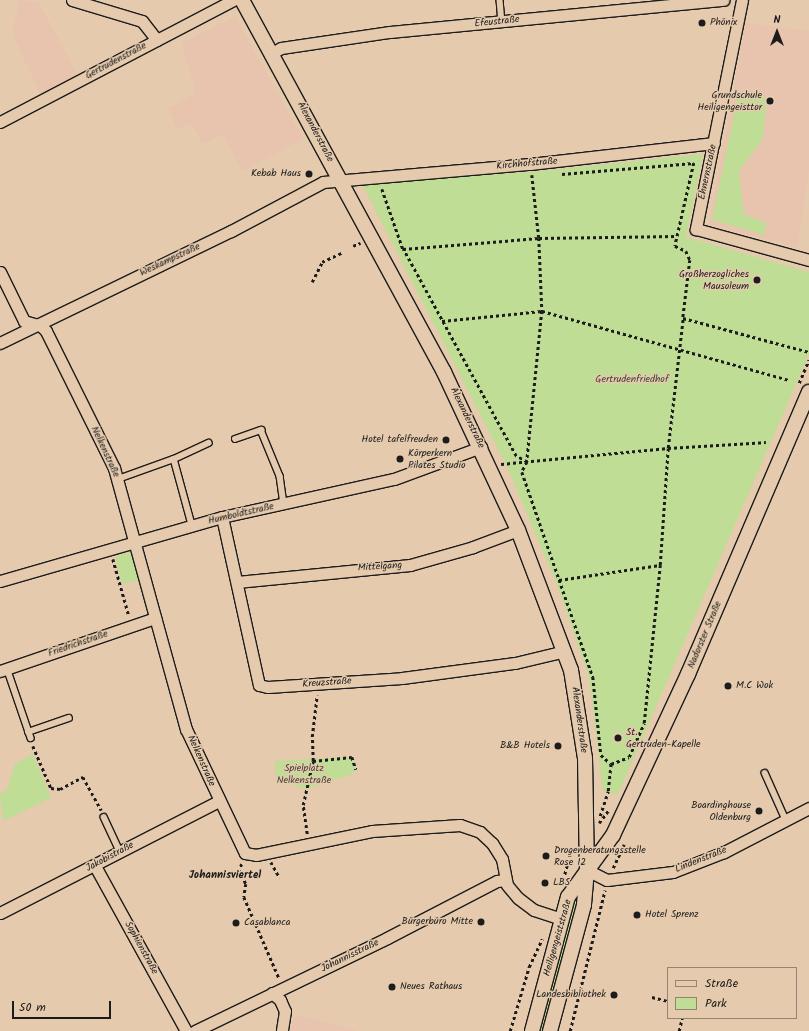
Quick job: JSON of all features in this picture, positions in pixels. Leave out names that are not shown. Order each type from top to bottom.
[{"type":"street","points":[[72,0],[142,21],[157,40]]},
{"type":"street","name":"Gertrudenstraße","points":[[0,122],[233,0]]},
{"type":"street","name":"Alexanderstraße","points":[[242,0],[405,296],[491,467],[518,530],[565,651],[576,695],[585,758],[587,870]]},
{"type":"street","name":"Efeustraße","points":[[272,53],[281,48],[390,32],[502,22],[664,3],[724,0]]},
{"type":"street","name":"Ehnernstraße","points":[[742,0],[696,229],[809,260]]},
{"type":"street","name":"Kirchhofstraße","points":[[341,180],[530,164],[714,143]]},
{"type":"street","name":"Weskampstraße","points":[[0,343],[232,232],[323,182],[341,180]]},
{"type":"street","name":"Nelkenstraße","points":[[0,272],[24,320],[37,325],[46,331],[118,479],[186,728],[219,801],[248,855]]},
{"type":"street","name":"Nadorster Straße","points":[[587,870],[613,835],[688,674],[809,392]]},
{"type":"street","name":"Humboldtstraße","points":[[0,581],[222,517],[284,504],[417,472],[481,447]]},
{"type":"street","name":"Kreuzstraße","points":[[222,517],[259,685],[268,688],[457,671],[552,656],[565,651]]},
{"type":"street","name":"Mittelgang","points":[[237,582],[410,565],[473,547],[518,530]]},
{"type":"street","name":"Friedrichstraße","points":[[3,670],[155,618]]},
{"type":"street","name":"Jakobistraße","points":[[0,913],[95,866],[219,801]]},
{"type":"street","name":"Lindenstraße","points":[[607,880],[648,877],[680,870],[724,852],[809,808]]},
{"type":"street","points":[[248,855],[266,853],[372,831],[460,825],[480,832],[492,843],[502,859],[505,880],[509,889],[523,903],[534,910],[562,919]]},
{"type":"street","name":"Sophienstraße","points":[[95,866],[186,1031]]},
{"type":"street","points":[[587,870],[607,880]]},
{"type":"street","name":"Heiligengeiststraße","points":[[532,1031],[568,897],[587,870]]},
{"type":"street","name":"Heiligengeiststraße","points":[[550,1031],[584,905],[587,870]]},
{"type":"street","name":"Johannisstraße","points":[[195,1031],[387,938],[497,881],[505,880]]},
{"type":"street","points":[[272,993],[280,1000],[285,1011],[282,1031]]},
{"type":"lane","points":[[500,0],[502,22]]},
{"type":"lane","points":[[235,439],[261,430],[280,476],[284,504]]},
{"type":"lane","points":[[118,479],[174,459],[209,443]]},
{"type":"lane","points":[[174,459],[192,525]]},
{"type":"lane","points":[[3,670],[31,738]]},
{"type":"lane","points":[[28,732],[69,718]]},
{"type":"lane","points":[[765,773],[786,820]]},
{"type":"lane","points":[[104,817],[120,852]]},
{"type":"path","points":[[555,174],[694,163],[675,246],[686,251],[690,260],[668,448],[660,565],[644,723],[629,757],[611,764]]},
{"type":"path","points":[[530,164],[539,238],[542,311],[527,462],[522,472],[558,580],[593,676],[601,755],[611,764]]},
{"type":"path","points":[[524,177],[540,176]]},
{"type":"path","points":[[389,188],[381,189],[403,249],[516,456],[527,462]]},
{"type":"path","points":[[403,249],[539,238],[677,236]]},
{"type":"path","points":[[312,282],[322,262],[343,252]]},
{"type":"path","points":[[442,321],[542,311],[679,348],[789,380]]},
{"type":"path","points":[[683,318],[809,352]]},
{"type":"path","points":[[491,467],[504,463],[668,448],[766,442]]},
{"type":"path","points":[[110,549],[132,626]]},
{"type":"path","points":[[558,580],[660,565]]},
{"type":"path","points":[[310,844],[303,805],[313,760],[312,737],[318,701],[315,684]]},
{"type":"path","points":[[31,738],[51,788],[60,789],[83,777],[104,817]]},
{"type":"path","points":[[313,760],[352,757],[356,769]]},
{"type":"path","points":[[597,826],[608,792],[611,764]]},
{"type":"path","points":[[570,1031],[607,880],[624,844]]},
{"type":"path","points":[[266,853],[280,878]]},
{"type":"path","points":[[248,855],[239,868],[246,884],[244,897],[270,962],[284,988]]},
{"type":"path","points":[[652,997],[667,1001]]},
{"type":"path","points":[[679,1031],[682,1019]]},
{"type":"shaded area","points":[[20,0],[39,3],[80,80],[43,100],[12,32]]},
{"type":"shaded area","points":[[235,17],[303,139],[242,171],[224,134],[202,144],[192,123],[177,129],[168,108],[196,93],[182,43]]},
{"type":"shaded area","name":"Grundschule Heiligengeisttor","points":[[746,23],[809,31],[809,171],[797,247],[709,224]]},
{"type":"shaded area","points":[[294,1015],[306,1017],[358,1031],[290,1031]]},
{"type":"green space","points":[[739,91],[767,98],[763,139],[739,171],[744,214],[766,223],[764,235],[712,220]]},
{"type":"green space","name":"Gertrudenfriedhof","points":[[703,154],[686,237],[809,272],[809,354],[618,794],[603,791],[589,677],[556,582],[507,467],[361,182],[531,172]]},
{"type":"green space","points":[[131,552],[139,580],[122,584],[115,556]]},
{"type":"green space","points":[[33,754],[51,798],[3,821],[0,794],[7,790],[15,764]]},
{"type":"green space","name":"Spielplatz Nelkenstraße","points":[[352,757],[356,769],[351,775],[305,789],[276,779],[275,761]]},
{"type":"green space","points":[[576,899],[578,900],[544,1031],[540,1031]]},
{"type":"place","name":"Phönix","points":[[702,23]]},
{"type":"place","name":"Grundschule Heiligengeisttor","points":[[770,101]]},
{"type":"place","name":"Kebab Haus","points":[[309,174]]},
{"type":"place","name":"Großherzogliches Mausoleum","points":[[757,280]]},
{"type":"place","name":"Hotel tafelfreuden","points":[[446,440]]},
{"type":"place","name":"Körperkern Pilates Studio","points":[[400,459]]},
{"type":"place","name":"M.C Wok","points":[[728,686]]},
{"type":"place","name":"St. Gertruden-Kapelle","points":[[618,738]]},
{"type":"place","name":"B&B Hotels","points":[[558,746]]},
{"type":"place","name":"Boardinghouse Oldenburg","points":[[759,811]]},
{"type":"place","name":"Drogenberatungsstelle Rose 12","points":[[546,856]]},
{"type":"place","name":"LBS","points":[[545,883]]},
{"type":"place","name":"Hotel Sprenz","points":[[637,915]]},
{"type":"place","name":"Bürgerbüro Mitte","points":[[481,922]]},
{"type":"place","name":"Casablanca","points":[[236,923]]},
{"type":"place","name":"Neues Rathaus","points":[[392,987]]},
{"type":"place","name":"Landesbibliothek","points":[[614,995]]},
{"type":"district","name":"Johannisviertel","points":[[225,875]]}]
